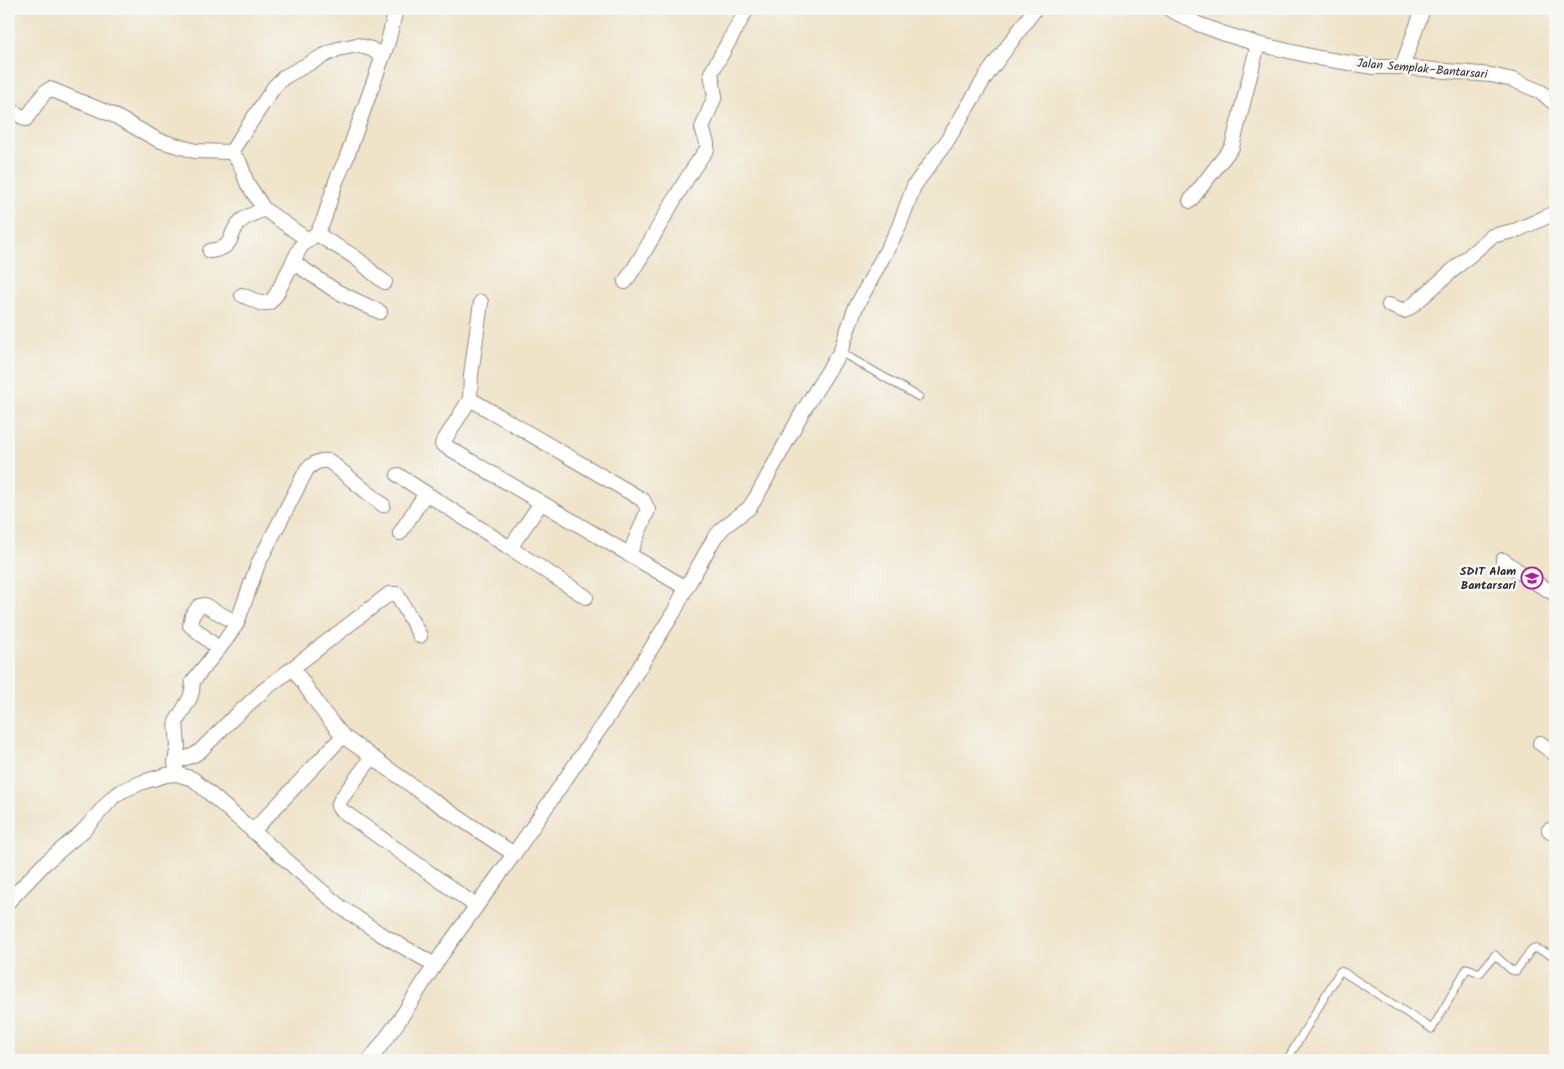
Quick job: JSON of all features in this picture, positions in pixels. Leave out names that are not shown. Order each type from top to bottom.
[{"type":"street","points":[[242,294],[260,303],[269,303],[276,295],[301,246],[312,237],[324,219],[382,56],[396,9]]},
{"type":"street","points":[[625,282],[661,225],[677,193],[706,149],[707,143],[702,128],[715,96],[711,73],[747,9]]},
{"type":"street","points":[[370,1060],[408,1008],[435,965],[614,708],[670,620],[686,588],[720,532],[752,504],[803,411],[840,352],[855,310],[898,229],[914,186],[947,141],[986,76],[1035,9]]},
{"type":"street","name":"Jalan Semplak–Bantarsari","points":[[1169,9],[1198,24],[1258,44],[1319,58],[1374,67],[1402,67],[1491,75],[1513,80],[1541,92],[1555,104]]},
{"type":"street","points":[[1402,67],[1422,9]]},
{"type":"street","points":[[1190,200],[1232,147],[1258,44]]},
{"type":"street","points":[[232,152],[274,87],[284,77],[323,56],[357,45],[371,49],[382,56]]},
{"type":"street","points":[[9,112],[14,112],[26,119],[45,92],[50,89],[112,115],[158,140],[195,150],[232,152]]},
{"type":"street","points":[[232,152],[240,163],[246,183],[264,209],[312,237],[328,242],[355,258],[370,272],[385,282]]},
{"type":"street","points":[[210,251],[223,248],[241,221],[264,209]]},
{"type":"street","points":[[1389,305],[1404,310],[1412,306],[1492,236],[1517,230],[1555,213]]},
{"type":"street","points":[[293,262],[336,291],[380,312]]},
{"type":"street","points":[[481,302],[471,375],[470,400],[442,444],[686,588]]},
{"type":"street","points":[[470,400],[643,500],[648,510],[629,555]]},
{"type":"street","points":[[176,768],[178,746],[176,722],[190,698],[194,677],[219,649],[237,623],[258,564],[307,469],[314,463],[322,460],[329,461],[383,505]]},
{"type":"street","points":[[398,475],[586,597]]},
{"type":"street","points":[[400,533],[426,493]]},
{"type":"street","points":[[510,548],[541,503]]},
{"type":"street","points":[[1503,560],[1555,594]]},
{"type":"street","points":[[9,901],[44,864],[83,831],[113,797],[122,791],[176,768],[200,751],[243,708],[389,594],[397,594],[420,636]]},
{"type":"street","points":[[219,649],[190,625],[192,616],[199,606],[204,605],[237,623]]},
{"type":"street","points":[[293,668],[324,713],[344,736],[429,798],[514,854]]},
{"type":"street","points":[[253,831],[344,736]]},
{"type":"street","points":[[1540,743],[1555,754]]},
{"type":"street","points":[[372,757],[339,803],[340,810],[476,906]]},
{"type":"street","points":[[176,768],[193,779],[295,869],[355,918],[403,948],[435,965]]},
{"type":"lane","points":[[840,352],[919,397]]},
{"type":"lane","points":[[1287,1060],[1340,972],[1343,972],[1432,1029],[1468,967],[1480,973],[1495,955],[1511,970],[1516,971],[1534,948],[1555,956]]},
{"type":"place","name":"SDIT Alam Bantarsari","points":[[1532,578]]}]
